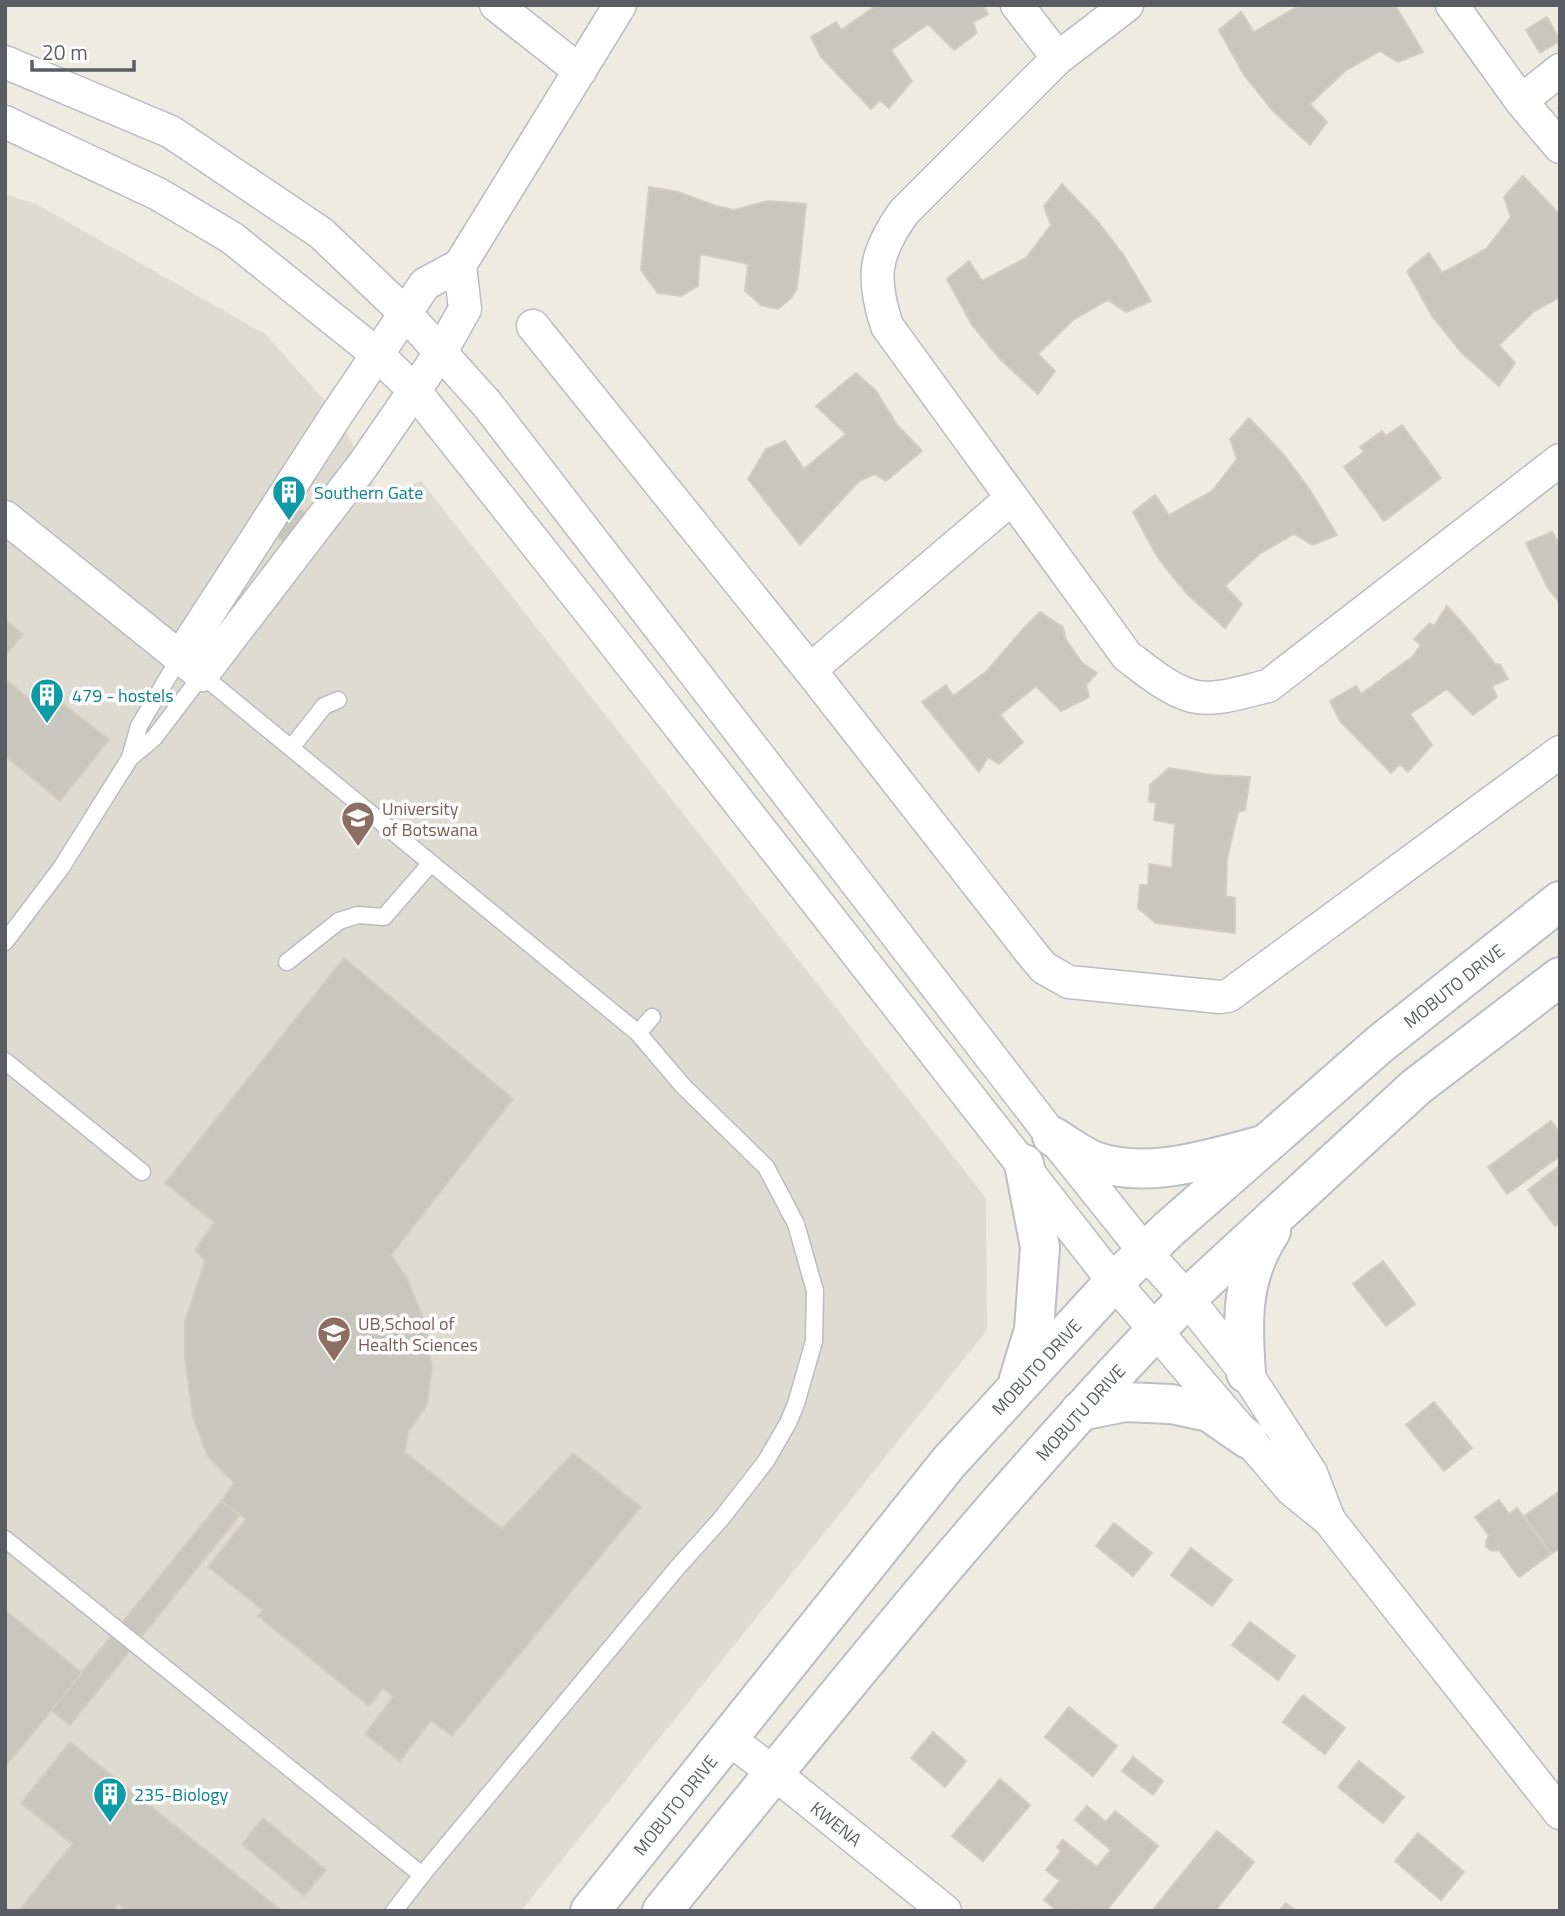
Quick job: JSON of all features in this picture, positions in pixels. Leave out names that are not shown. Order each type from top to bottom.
[{"type":"main road","name":"MOBUTO DRIVE","points":[[590,1911],[949,1462],[1114,1282],[1380,1044],[1560,901]]},
{"type":"main road","name":"MOBUTU DRIVE","points":[[663,1911],[1002,1497],[1155,1331],[1187,1298],[1416,1087],[1560,977]]},
{"type":"main road","points":[[1052,1136],[1092,1160],[1120,1167],[1149,1169],[1193,1163],[1266,1144]]},
{"type":"main road","points":[[1017,1388],[1034,1331],[1040,1259],[1024,1164]]},
{"type":"main road","points":[[1245,1373],[1243,1343],[1248,1277],[1258,1251],[1289,1203]]},
{"type":"main road","points":[[1080,1411],[1125,1402],[1171,1404],[1209,1412],[1248,1439]]},
{"type":"street","points":[[496,5],[580,71]]},
{"type":"street","points":[[191,666],[378,355],[427,281],[460,265],[620,5]]},
{"type":"street","points":[[1017,5],[1058,58]]},
{"type":"street","points":[[1127,5],[1058,58],[904,212],[886,237],[877,268],[877,297],[887,326],[1127,656],[1161,680],[1193,696],[1223,696],[1268,685],[1560,460]]},
{"type":"street","points":[[1452,5],[1521,101],[1560,147]]},
{"type":"street","points":[[5,62],[171,132],[321,233],[442,352],[481,396],[1052,1136],[1145,1252],[1187,1298],[1245,1373],[1311,1473],[1329,1520]]},
{"type":"street","points":[[1521,101],[1560,70]]},
{"type":"street","points":[[5,122],[158,194],[232,238],[378,355],[414,390],[1114,1282],[1292,1490],[1329,1520],[1560,1813]]},
{"type":"street","points":[[191,666],[362,465],[442,352],[465,309],[460,265]]},
{"type":"street","points":[[533,326],[810,670],[1044,968],[1069,982],[1228,996],[1560,752]]},
{"type":"street","points":[[810,670],[1012,498]]},
{"type":"street","points":[[5,517],[191,666]]},
{"type":"street","name":"KWENA","points":[[728,1738],[945,1911]]},
{"type":"lane","points":[[191,666],[638,1033],[683,1086],[766,1167],[796,1224],[816,1291],[814,1341],[796,1404],[766,1461],[721,1519],[677,1568],[394,1911]]},
{"type":"lane","points":[[130,758],[154,738],[191,666]]},
{"type":"lane","points":[[5,942],[61,868],[130,758],[139,726],[191,666]]},
{"type":"lane","points":[[291,748],[324,706],[338,699]]},
{"type":"lane","points":[[287,962],[339,921],[358,915],[384,917],[431,863]]},
{"type":"lane","points":[[638,1033],[652,1017]]},
{"type":"lane","points":[[5,1061],[142,1172]]},
{"type":"lane","points":[[5,1539],[422,1875]]},
{"type":"shaded area","name":"University of Botswana","points":[[5,194],[36,204],[265,334],[337,414],[380,497],[421,481],[986,1198],[987,1330],[521,1911],[5,1911]]},
{"type":"building","points":[[877,5],[983,5],[988,14],[973,22],[977,33],[954,50],[928,24],[891,50],[912,81],[889,108],[880,100],[871,109],[821,57],[811,37],[836,22],[841,30]]},
{"type":"building","points":[[1300,5],[1395,5],[1423,52],[1398,62],[1380,51],[1345,71],[1310,104],[1327,122],[1310,145],[1273,111],[1244,75],[1219,30],[1241,12],[1254,32]]},
{"type":"building","points":[[1547,17],[1560,41],[1540,53],[1526,30]]},
{"type":"building","points":[[1523,176],[1560,215],[1560,297],[1533,312],[1499,345],[1515,363],[1499,386],[1461,352],[1432,316],[1407,271],[1429,253],[1442,273],[1486,249],[1511,217],[1504,197]]},
{"type":"building","points":[[1062,184],[1098,222],[1124,256],[1151,301],[1126,312],[1108,300],[1073,320],[1038,354],[1055,371],[1038,394],[1001,360],[972,325],[947,279],[969,261],[982,281],[1026,258],[1051,225],[1044,206]]},
{"type":"building","points":[[649,187],[678,192],[734,210],[768,201],[806,204],[797,288],[791,298],[778,309],[761,305],[745,291],[748,264],[700,254],[698,286],[681,296],[658,293],[641,270]]},
{"type":"building","points":[[856,373],[876,391],[897,425],[922,451],[886,481],[875,474],[859,481],[800,545],[748,479],[766,449],[785,441],[804,469],[846,434],[816,406]]},
{"type":"building","points":[[1249,418],[1284,455],[1310,490],[1337,535],[1313,545],[1294,534],[1259,554],[1225,586],[1242,604],[1225,628],[1187,594],[1158,558],[1133,512],[1155,495],[1169,515],[1212,491],[1237,459],[1230,439]]},
{"type":"building","points":[[1402,425],[1441,478],[1384,521],[1344,467],[1364,452],[1360,447],[1382,431],[1386,436]]},
{"type":"building","name":"Southern Gate","points":[[294,504],[305,513],[307,521],[293,540],[282,541],[272,533]]},
{"type":"building","points":[[1552,532],[1560,545],[1560,603],[1548,588],[1526,543]]},
{"type":"building","points":[[1447,606],[1495,664],[1500,665],[1508,679],[1492,686],[1497,697],[1473,715],[1447,689],[1410,714],[1432,745],[1408,772],[1400,764],[1391,773],[1340,721],[1330,701],[1356,686],[1361,694],[1412,657],[1421,645],[1414,639],[1430,623],[1434,626]]},
{"type":"building","points":[[1040,612],[1063,627],[1065,638],[1082,663],[1097,673],[1086,685],[1089,697],[1061,711],[1036,686],[1000,715],[1023,742],[999,764],[988,757],[979,772],[922,702],[946,685],[953,696],[987,671]]},
{"type":"building","points":[[5,620],[23,634],[5,656]]},
{"type":"building","name":"479 - hostels","points":[[5,679],[42,709],[53,696],[109,740],[60,801],[7,757],[5,760]]},
{"type":"building","points":[[1169,768],[1211,775],[1250,777],[1245,810],[1238,812],[1227,859],[1226,896],[1235,898],[1235,933],[1156,923],[1138,908],[1140,885],[1148,885],[1149,864],[1172,868],[1175,824],[1154,820],[1156,803],[1149,801],[1150,785]]},
{"type":"building","points":[[344,958],[513,1099],[391,1255],[407,1278],[425,1322],[432,1368],[427,1405],[408,1432],[405,1452],[502,1529],[573,1453],[641,1507],[452,1736],[431,1721],[400,1761],[365,1734],[393,1697],[383,1688],[369,1706],[258,1616],[263,1610],[208,1567],[246,1519],[221,1501],[234,1483],[208,1457],[193,1418],[185,1359],[185,1322],[205,1261],[195,1250],[214,1222],[165,1183]]},
{"type":"building","points":[[1551,1121],[1560,1133],[1560,1156],[1507,1194],[1488,1167]]},
{"type":"building","points":[[1558,1167],[1560,1222],[1555,1226],[1528,1190]]},
{"type":"building","points":[[1383,1261],[1415,1304],[1386,1326],[1353,1284]]},
{"type":"building","points":[[1434,1402],[1472,1448],[1444,1471],[1406,1425]]},
{"type":"building","points":[[1560,1491],[1560,1548],[1551,1554],[1524,1516]]},
{"type":"building","points":[[1499,1500],[1509,1514],[1517,1508],[1551,1554],[1519,1577],[1499,1550],[1492,1551],[1486,1547],[1489,1536],[1475,1517]]},
{"type":"building","points":[[221,1501],[240,1515],[70,1725],[51,1710]]},
{"type":"building","points":[[1114,1523],[1152,1553],[1133,1576],[1096,1546]]},
{"type":"building","points":[[1191,1548],[1232,1580],[1212,1606],[1171,1575]]},
{"type":"building","points":[[5,1610],[82,1673],[5,1767]]},
{"type":"building","points":[[1250,1622],[1295,1656],[1278,1680],[1232,1645]]},
{"type":"building","points":[[1303,1695],[1345,1728],[1325,1754],[1283,1722]]},
{"type":"building","points":[[1069,1707],[1117,1746],[1093,1776],[1045,1737]]},
{"type":"building","points":[[933,1732],[966,1761],[945,1787],[911,1758]]},
{"type":"building","name":"235-Biology","points":[[70,1742],[282,1911],[127,1911],[118,1904],[113,1911],[19,1911],[72,1844],[21,1803]]},
{"type":"building","points":[[1133,1757],[1163,1781],[1153,1795],[1122,1771]]},
{"type":"building","points":[[1359,1761],[1404,1797],[1383,1823],[1338,1787]]},
{"type":"building","points":[[1000,1779],[1030,1805],[983,1861],[952,1836]]},
{"type":"building","points":[[1087,1806],[1106,1822],[1115,1811],[1158,1846],[1106,1911],[1077,1911],[1074,1908],[1072,1911],[1057,1911],[1044,1900],[1060,1881],[1046,1870],[1061,1851],[1057,1847],[1063,1840],[1097,1867],[1111,1850],[1075,1820]]},
{"type":"building","points":[[263,1818],[326,1870],[304,1896],[242,1844]]},
{"type":"building","points":[[1217,1831],[1254,1862],[1215,1911],[1152,1911]]},
{"type":"building","points":[[1418,1833],[1464,1872],[1441,1900],[1395,1861]]},
{"type":"building","points":[[1286,1903],[1296,1911],[1279,1911]]},
{"type":"place","name":"Southern Gate","points":[[289,522]]},
{"type":"place","name":"479 - hostels","points":[[47,725]]},
{"type":"place","name":"University of Botswana","points":[[358,848]]},
{"type":"place","name":"UB,School of Health Sciences","points":[[334,1363]]},
{"type":"place","name":"235-Biology","points":[[110,1824]]}]
